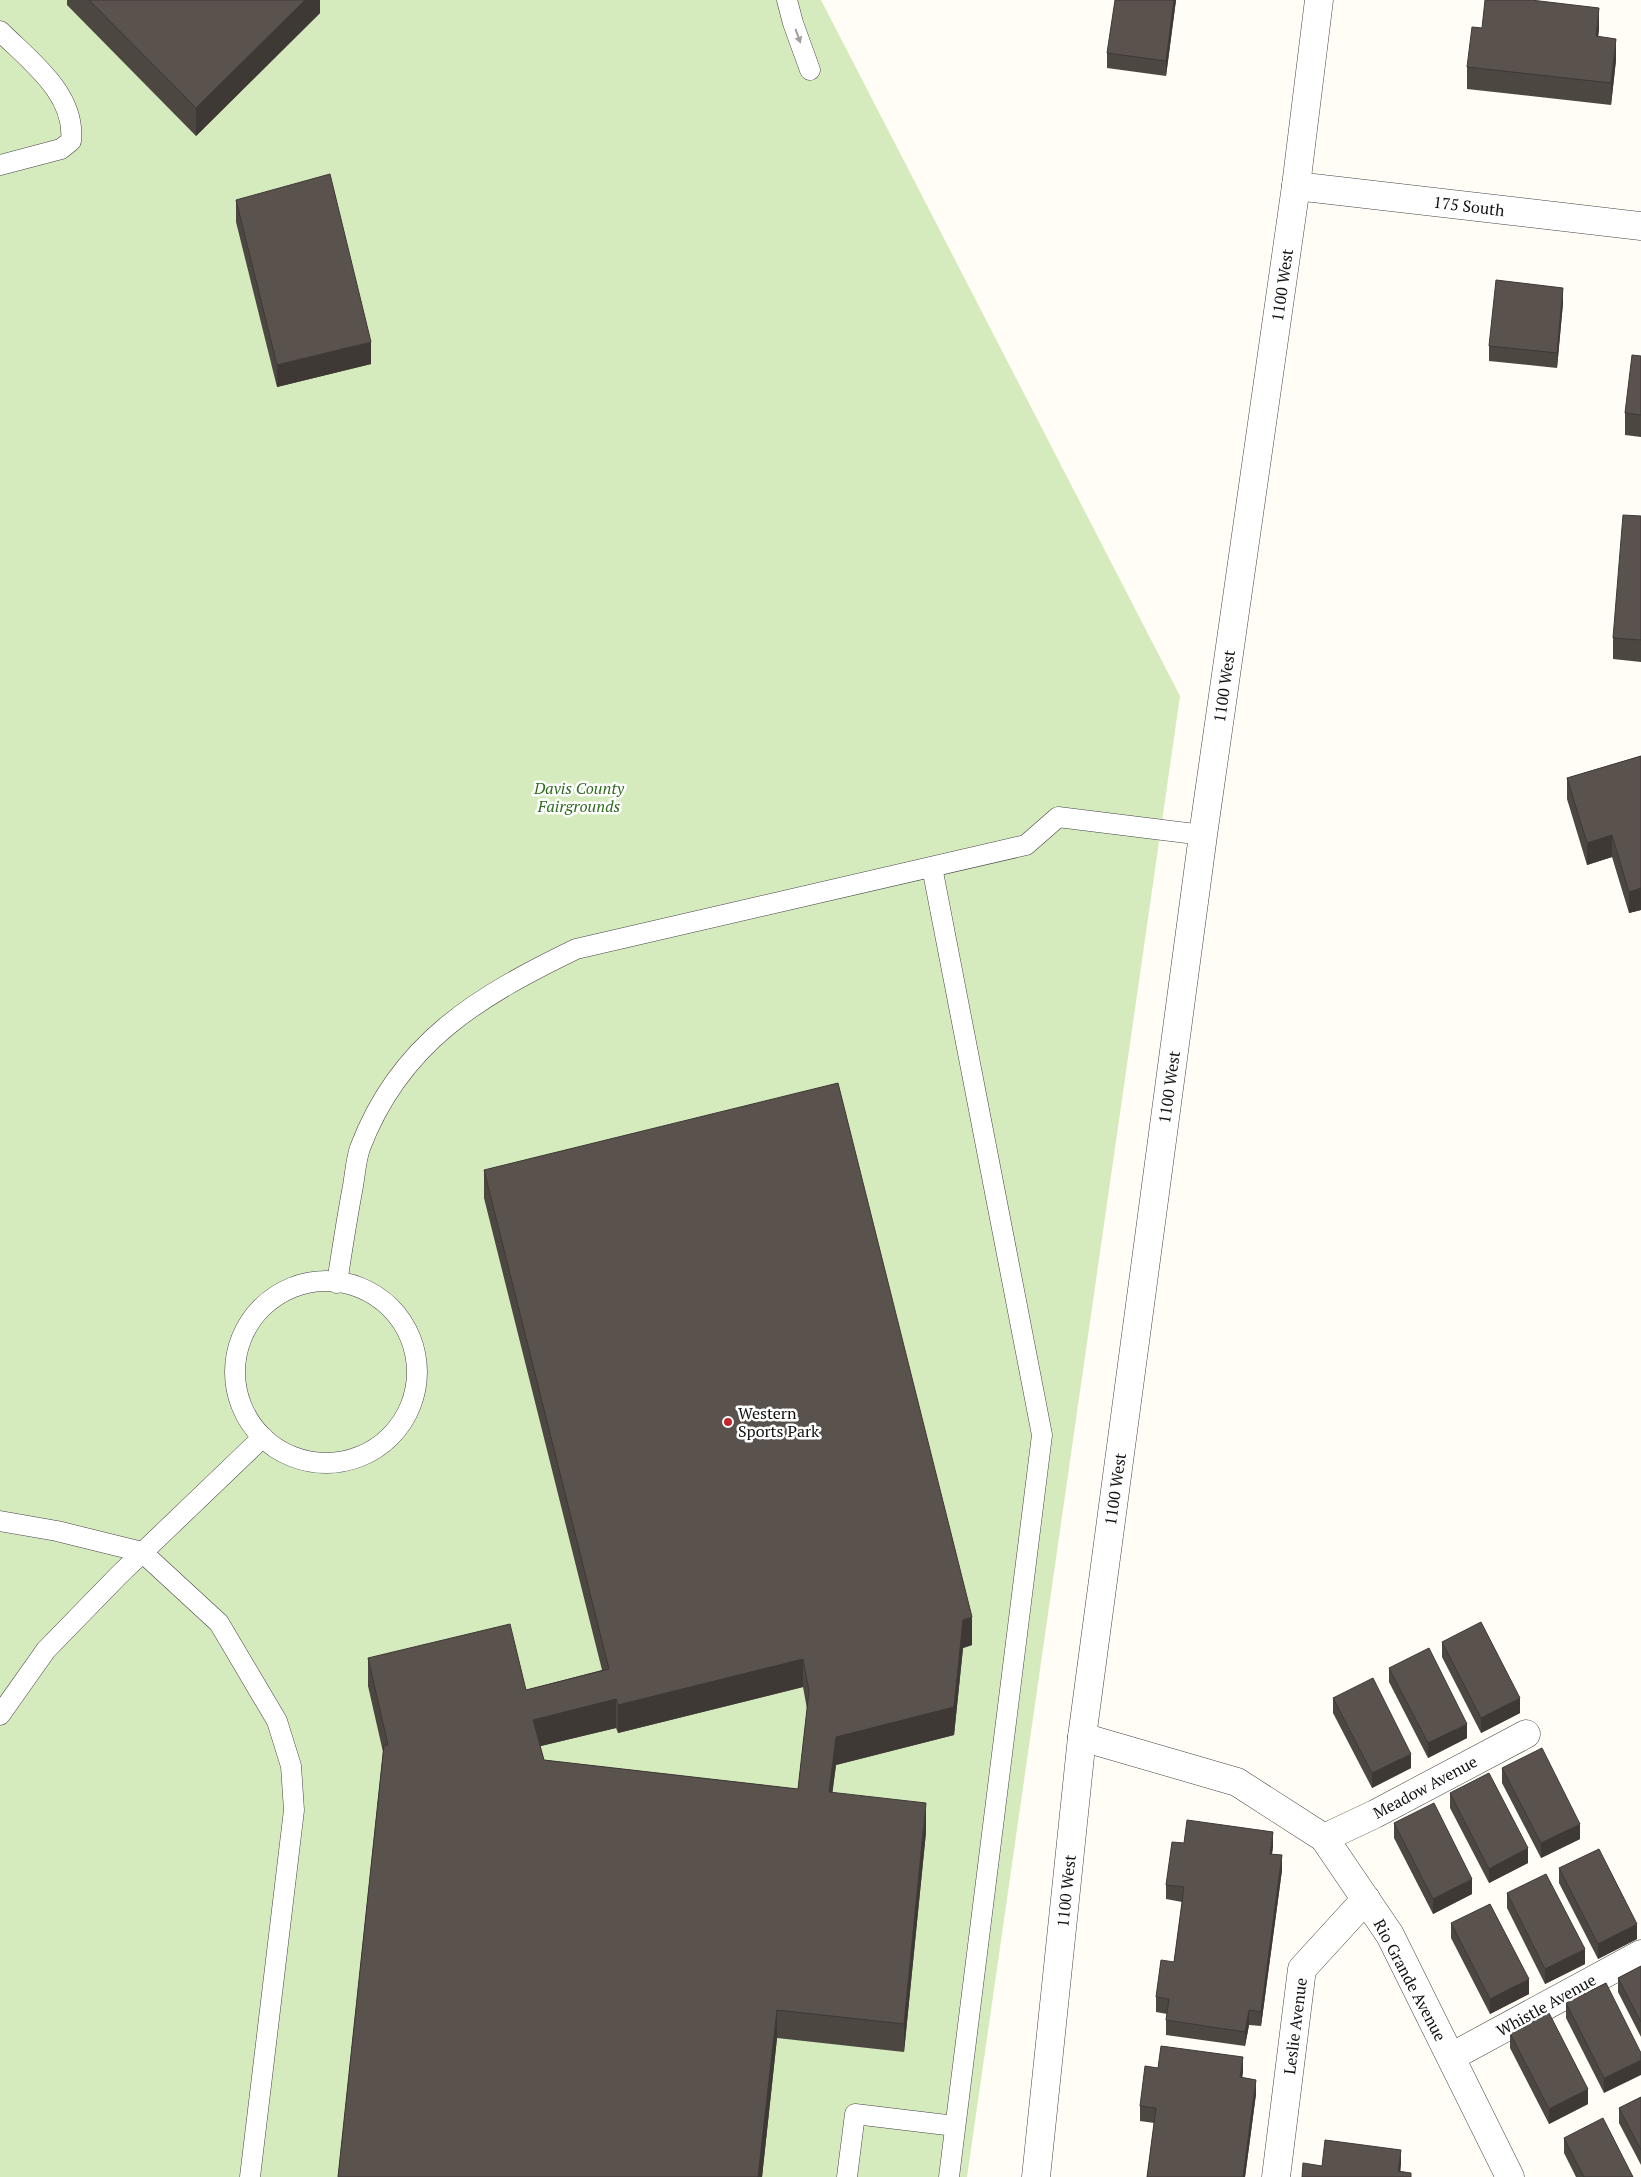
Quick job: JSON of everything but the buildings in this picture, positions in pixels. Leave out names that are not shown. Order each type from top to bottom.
[{"type":"street","name":"1100 West","points":[[1036,2177],[1082,1737],[1203,835],[1296,186],[1319,0]]},
{"type":"street","name":"175 South","points":[[1296,186],[1641,226]]},
{"type":"street","name":"Meadow Avenue","points":[[1324,1838],[1526,1734]]},
{"type":"street","name":"Rio Grande Avenue","points":[[1082,1737],[1237,1782],[1324,1838],[1390,1935],[1510,2177]]},
{"type":"street","name":"Leslie Avenue","points":[[1276,2177],[1302,1969],[1366,1899]]},
{"type":"street","name":"Whistle Avenue","points":[[1451,2057],[1641,1954]]},
{"type":"lane","points":[[788,0],[793,23],[810,70]]},
{"type":"lane","points":[[0,31],[47,78],[65,103],[73,126],[72,141],[61,149],[0,165]]},
{"type":"lane","points":[[337,1283],[360,1150],[380,1103],[413,1057],[452,1021],[489,994],[576,949],[1026,845],[1058,818],[1203,835]]},
{"type":"lane","points":[[932,867],[1042,1435],[949,2177]]},
{"type":"lane","points":[[329,1281],[337,1283],[356,1286],[380,1299],[400,1320],[412,1344],[417,1371],[413,1399],[401,1424],[382,1444],[358,1458],[331,1463],[302,1460],[275,1448],[253,1428],[239,1402],[234,1373],[239,1344],[252,1318],[273,1298],[300,1285],[329,1281]]},
{"type":"lane","points":[[0,1715],[46,1650],[142,1552],[263,1437]]},
{"type":"lane","points":[[0,1521],[57,1531],[142,1552],[218,1623],[277,1721],[290,1766],[294,1810],[250,2177]]},
{"type":"lane","points":[[847,2177],[854,2114],[955,2126]]},
{"type":"green space","name":"Davis County Fairgrounds","points":[[0,0],[821,0],[1180,696],[967,2177],[0,2177]]},
{"type":"place","name":"Western Sports Park","points":[[728,1422]]}]
